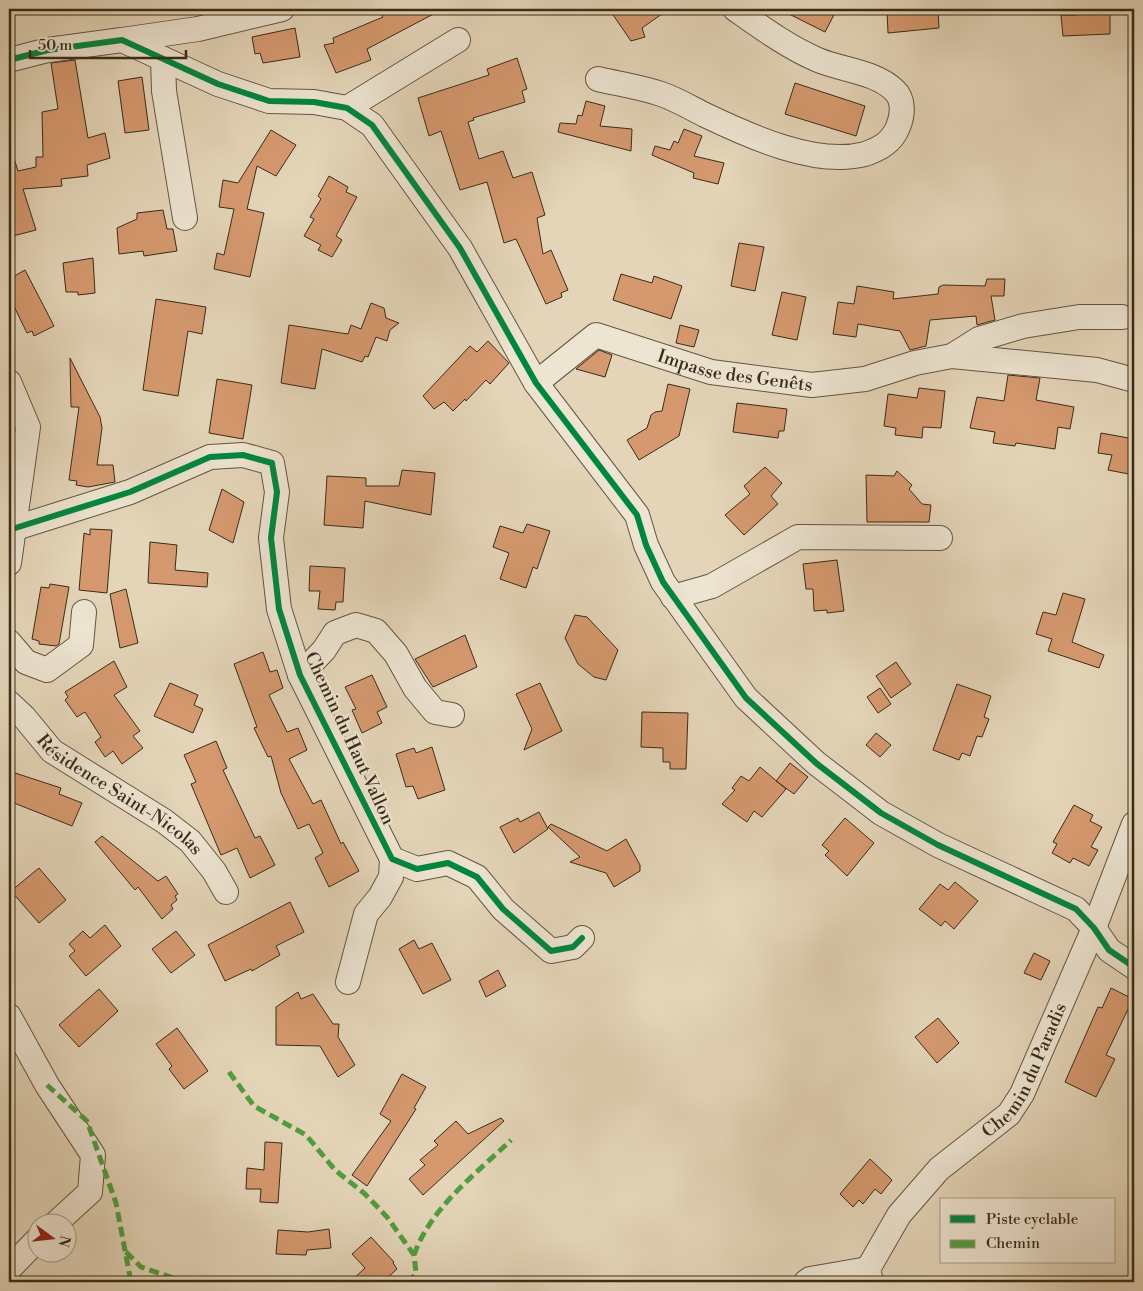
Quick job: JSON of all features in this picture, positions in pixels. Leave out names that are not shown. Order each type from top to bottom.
[{"type":"street","points":[[9,60],[48,50],[198,29],[282,9]]},
{"type":"street","points":[[598,79],[662,94],[735,129],[800,151],[835,158],[855,156],[877,150],[891,140],[899,125],[902,105],[896,92],[883,82],[821,61],[791,47],[734,9]]},
{"type":"street","points":[[122,40],[218,84],[269,101],[314,102],[347,108],[372,125],[460,248],[536,383],[637,515],[646,545],[663,582],[746,698],[816,763],[881,813],[938,845],[1076,909],[1094,928],[1109,950],[1134,967]]},
{"type":"street","points":[[347,108],[458,40]]},
{"type":"street","points":[[163,59],[164,91],[186,218]]},
{"type":"street","name":"Impasse des Genêts","points":[[952,356],[978,339],[1022,326],[1079,317],[1122,317]]},
{"type":"street","name":"Impasse des Genêts","points":[[536,383],[596,335],[711,372],[812,385],[865,379],[915,363],[952,356],[1097,370],[1134,380]]},
{"type":"street","points":[[9,382],[28,427],[11,530],[9,563]]},
{"type":"street","name":"Chemin du Haut Vallon","points":[[11,530],[130,492],[210,456],[242,455],[272,463],[277,492],[271,538],[280,609],[300,675],[392,859]]},
{"type":"street","points":[[673,596],[712,586],[798,537],[940,538]]},
{"type":"street","points":[[9,642],[26,662],[47,670],[81,645],[84,612]]},
{"type":"street","name":"Chemin du Haut Vallon","points":[[300,675],[324,650],[334,633],[356,625],[376,630],[396,654],[415,688],[435,712],[452,715]]},
{"type":"street","name":"Résidence Saint-Nicolas","points":[[9,703],[52,752],[164,821],[190,841],[214,871],[226,892]]},
{"type":"street","name":"Chemin du Paradis","points":[[870,1276],[899,1216],[939,1169],[1009,1114],[1022,1094],[1094,928],[1134,824]]},
{"type":"street","points":[[348,982],[366,914],[380,897],[391,877],[392,859],[417,869],[448,863],[477,877],[503,909],[551,951],[573,947],[582,938]]},
{"type":"street","points":[[9,1016],[47,1085],[93,1155],[90,1192],[66,1214]]},
{"type":"street","points":[[9,1269],[28,1249]]},
{"type":"street","points":[[806,1282],[810,1279],[870,1276]]},
{"type":"building","points":[[378,9],[443,9],[367,49],[371,60],[336,73],[324,45],[334,43],[333,38],[383,17]]},
{"type":"building","points":[[609,9],[669,9],[642,28],[645,37],[631,41]]},
{"type":"building","points":[[779,9],[837,9],[825,32]]},
{"type":"building","points":[[887,9],[938,9],[939,28],[888,33]]},
{"type":"building","points":[[1078,9],[1110,9],[1110,34],[1063,36],[1061,15],[1077,15]]},
{"type":"building","points":[[295,28],[300,57],[263,63],[260,53],[255,54],[252,37]]},
{"type":"building","points":[[517,58],[527,89],[522,91],[525,102],[473,118],[474,120],[468,122],[479,159],[503,151],[513,178],[532,172],[545,215],[537,218],[543,254],[551,250],[568,290],[561,293],[562,297],[546,304],[516,239],[504,243],[487,182],[460,190],[441,131],[429,136],[418,98],[489,75],[487,69]]},
{"type":"building","points":[[75,60],[88,138],[105,133],[110,158],[87,165],[88,176],[61,179],[62,186],[23,189],[36,230],[9,237],[9,156],[13,155],[18,171],[36,167],[36,157],[43,157],[42,112],[58,109],[51,63]]},
{"type":"building","points":[[142,77],[149,130],[125,133],[118,81]]},
{"type":"building","points":[[795,83],[865,106],[856,136],[785,114]]},
{"type":"building","points":[[586,101],[605,106],[600,126],[632,129],[631,151],[558,132],[560,123],[576,124],[578,115],[582,116]]},
{"type":"building","points":[[684,129],[702,136],[694,156],[724,163],[718,184],[693,178],[694,173],[652,155],[655,146],[670,150],[674,141],[678,143]]},
{"type":"building","points":[[271,130],[296,145],[276,176],[257,166],[247,209],[264,213],[250,277],[214,269],[217,253],[224,255],[234,209],[219,207],[223,180],[238,183]]},
{"type":"building","points":[[329,176],[348,187],[346,192],[357,197],[336,236],[342,240],[332,257],[318,250],[321,245],[304,236],[314,219],[310,217],[321,199],[318,196]]},
{"type":"building","points":[[163,210],[167,229],[173,229],[177,251],[144,256],[143,251],[119,254],[117,228],[137,219],[137,213]]},
{"type":"building","points":[[739,243],[764,247],[755,291],[731,286]]},
{"type":"building","points":[[93,258],[95,293],[78,295],[78,292],[66,292],[63,263]]},
{"type":"building","points":[[25,270],[54,326],[34,336],[32,331],[27,333],[9,296],[9,279]]},
{"type":"building","points":[[621,274],[652,283],[654,276],[682,286],[671,319],[613,300]]},
{"type":"building","points":[[987,279],[1005,279],[1004,296],[991,296],[995,320],[977,325],[976,316],[930,320],[926,346],[910,350],[900,331],[858,324],[856,337],[833,334],[838,302],[854,304],[857,286],[894,292],[893,299],[938,294],[939,287],[943,285],[985,286]]},
{"type":"building","points":[[782,292],[806,297],[797,340],[772,335]]},
{"type":"building","points":[[156,299],[206,307],[202,334],[188,331],[178,396],[143,390]]},
{"type":"building","points":[[371,303],[384,308],[386,318],[399,323],[390,330],[387,341],[376,337],[368,357],[365,356],[362,362],[322,349],[315,389],[281,383],[289,325],[348,334],[351,325],[361,329]]},
{"type":"building","points":[[680,325],[699,330],[694,347],[676,343]]},
{"type":"building","points":[[488,341],[509,363],[490,384],[486,380],[466,401],[465,399],[453,411],[444,402],[434,409],[423,396],[470,346],[477,352]]},
{"type":"building","points":[[599,350],[612,355],[605,377],[576,369]]},
{"type":"building","points":[[70,358],[100,417],[102,428],[97,465],[113,465],[115,482],[88,487],[76,485],[77,481],[69,480],[79,407],[71,407]]},
{"type":"building","points":[[1008,375],[1040,378],[1036,400],[1074,407],[1070,429],[1058,427],[1055,449],[1016,443],[1015,446],[993,443],[995,432],[970,428],[977,397],[1004,401]]},
{"type":"building","points":[[217,379],[252,385],[243,439],[209,433]]},
{"type":"building","points":[[668,384],[690,389],[679,436],[639,460],[627,440],[647,428],[651,415],[662,411]]},
{"type":"building","points":[[919,388],[945,391],[941,428],[923,427],[922,438],[895,435],[896,428],[884,426],[888,394],[917,398]]},
{"type":"building","points":[[737,403],[787,409],[784,431],[779,431],[778,438],[733,432]]},
{"type":"building","points":[[1101,433],[1134,439],[1134,475],[1108,470],[1112,455],[1098,453]]},
{"type":"building","points":[[765,467],[782,483],[771,496],[778,504],[744,535],[725,515],[750,494],[744,486]]},
{"type":"building","points":[[402,470],[435,473],[431,515],[365,501],[363,528],[324,525],[327,476],[366,478],[366,486],[399,486]]},
{"type":"building","points":[[897,471],[912,485],[909,489],[922,504],[931,505],[929,522],[867,522],[866,475],[894,476]]},
{"type":"building","points":[[222,489],[244,502],[233,543],[209,530]]},
{"type":"building","points":[[527,524],[550,531],[537,569],[533,567],[526,588],[500,579],[509,553],[493,547],[500,526],[523,533]]},
{"type":"building","points":[[90,529],[112,530],[107,593],[79,590],[84,533],[90,535]]},
{"type":"building","points":[[150,542],[177,545],[175,570],[208,573],[207,587],[148,583]]},
{"type":"building","points":[[837,560],[844,611],[827,613],[827,610],[814,611],[813,589],[806,589],[803,564]]},
{"type":"building","points":[[310,566],[345,568],[343,602],[336,602],[335,610],[318,609],[320,591],[309,591]]},
{"type":"building","points":[[50,584],[69,587],[59,644],[56,646],[39,644],[39,641],[32,639],[41,587],[49,588]]},
{"type":"building","points":[[126,589],[138,643],[120,648],[110,594]]},
{"type":"building","points":[[1063,593],[1085,599],[1072,642],[1104,655],[1099,668],[1048,651],[1052,639],[1036,634],[1043,612],[1056,615]]},
{"type":"building","points":[[575,615],[587,617],[618,650],[606,680],[594,677],[578,664],[565,638]]},
{"type":"building","points":[[465,635],[477,667],[433,687],[415,659]]},
{"type":"building","points":[[263,652],[270,672],[277,670],[283,688],[269,695],[287,732],[298,728],[307,750],[289,759],[313,804],[321,800],[341,844],[343,842],[359,871],[329,887],[315,858],[323,853],[309,824],[298,829],[281,793],[271,756],[268,757],[254,728],[257,727],[234,664]]},
{"type":"building","points":[[114,661],[127,687],[114,695],[140,731],[133,736],[143,748],[122,764],[113,751],[105,757],[95,742],[101,737],[85,712],[77,717],[65,700],[68,697],[65,692]]},
{"type":"building","points":[[896,662],[911,684],[891,698],[876,676]]},
{"type":"building","points":[[372,675],[387,707],[377,712],[382,723],[362,733],[352,710],[356,709],[345,687]]},
{"type":"building","points":[[170,683],[198,695],[194,705],[203,709],[193,733],[154,716]]},
{"type":"building","points":[[540,683],[562,731],[524,750],[532,729],[516,694]]},
{"type":"building","points":[[957,684],[991,696],[984,717],[989,719],[982,737],[977,736],[970,756],[962,753],[959,760],[933,750]]},
{"type":"building","points":[[880,688],[891,704],[878,713],[867,697]]},
{"type":"building","points":[[642,712],[688,713],[686,769],[670,769],[670,762],[663,762],[663,748],[641,747]]},
{"type":"building","points":[[876,733],[891,745],[880,757],[866,745]]},
{"type":"building","points":[[216,741],[227,768],[223,770],[255,838],[260,836],[275,865],[250,878],[237,848],[221,855],[191,784],[196,782],[184,755]]},
{"type":"building","points":[[432,747],[445,790],[418,799],[413,786],[406,787],[396,754],[414,748],[416,753]]},
{"type":"building","points":[[790,763],[808,777],[794,794],[776,781]]},
{"type":"building","points":[[760,767],[786,789],[762,817],[754,811],[747,822],[722,804],[735,790],[732,788],[741,776],[749,781]]},
{"type":"building","points":[[9,771],[61,788],[59,794],[82,803],[72,826],[9,801]]},
{"type":"building","points":[[1074,805],[1093,815],[1090,821],[1102,827],[1091,847],[1098,850],[1089,866],[1073,858],[1070,863],[1052,853],[1057,844],[1053,842]]},
{"type":"building","points":[[539,812],[548,829],[514,853],[500,827],[518,818],[520,822]]},
{"type":"building","points":[[845,818],[874,843],[847,876],[825,855],[829,851],[822,845]]},
{"type":"building","points":[[551,824],[607,851],[626,839],[640,865],[640,871],[614,887],[606,873],[570,862],[580,857],[548,827]]},
{"type":"building","points":[[102,836],[158,881],[166,876],[178,894],[175,896],[177,900],[171,905],[173,909],[162,919],[138,887],[135,890],[95,842]]},
{"type":"building","points":[[39,868],[66,900],[39,923],[11,891]]},
{"type":"building","points":[[955,882],[978,901],[954,929],[945,921],[941,926],[919,909],[940,884],[948,890]]},
{"type":"building","points":[[290,902],[304,932],[276,946],[280,955],[252,971],[251,969],[225,981],[208,945]]},
{"type":"building","points":[[105,925],[121,946],[86,976],[69,956],[75,951],[69,944],[83,931],[90,938]]},
{"type":"building","points":[[176,931],[195,955],[171,973],[152,949]]},
{"type":"building","points":[[414,940],[419,949],[432,943],[451,980],[423,994],[399,949]]},
{"type":"building","points":[[1034,953],[1050,961],[1041,980],[1024,973]]},
{"type":"building","points":[[498,970],[506,986],[486,997],[479,981]]},
{"type":"building","points":[[1111,988],[1133,999],[1106,1055],[1115,1059],[1096,1097],[1065,1082],[1098,1007],[1102,1008]]},
{"type":"building","points":[[99,989],[118,1011],[79,1047],[59,1025]]},
{"type":"building","points":[[298,992],[301,999],[313,994],[333,1024],[339,1024],[338,1037],[355,1065],[338,1077],[320,1046],[276,1045],[276,1007]]},
{"type":"building","points":[[938,1018],[959,1043],[937,1063],[915,1037]]},
{"type":"building","points":[[177,1028],[208,1071],[184,1089],[169,1069],[172,1066],[156,1044]]},
{"type":"building","points":[[402,1074],[426,1087],[414,1108],[416,1109],[367,1186],[352,1175],[391,1121],[380,1114]]},
{"type":"building","points":[[501,1118],[504,1121],[423,1195],[409,1179],[425,1165],[420,1160],[438,1145],[434,1141],[456,1121],[468,1134]]},
{"type":"building","points":[[265,1142],[282,1143],[278,1203],[260,1202],[261,1189],[246,1189],[247,1168],[264,1170]]},
{"type":"building","points":[[870,1159],[892,1180],[881,1194],[875,1189],[863,1204],[859,1200],[853,1207],[840,1194]]},
{"type":"building","points":[[329,1229],[331,1248],[307,1250],[306,1255],[276,1254],[278,1230],[308,1232]]},
{"type":"building","points":[[371,1237],[394,1262],[397,1269],[383,1282],[350,1282],[365,1268],[352,1254]]},
{"type":"marked path","points":[[229,1072],[254,1106],[306,1135],[335,1170],[365,1194],[387,1217],[414,1255],[416,1273],[409,1282]]},
{"type":"marked path","points":[[47,1085],[87,1121],[116,1203],[131,1282]]},
{"type":"marked path","points":[[414,1255],[431,1222],[443,1206],[511,1140]]},
{"type":"marked path","points":[[126,1252],[141,1267],[185,1282]]},
{"type":"cycle path","points":[[9,60],[48,50],[122,40],[218,84],[269,101],[314,102],[347,108],[372,125],[460,248],[536,383],[637,515],[646,545],[663,582],[746,698],[816,763],[881,813],[938,845],[1076,909],[1094,928],[1109,950],[1134,967]]},
{"type":"cycle path","points":[[9,530],[130,492],[210,457],[243,455],[272,463],[277,492],[271,538],[279,609],[300,675],[392,859],[417,869],[448,863],[477,877],[503,909],[551,951],[573,947],[582,938]]}]
